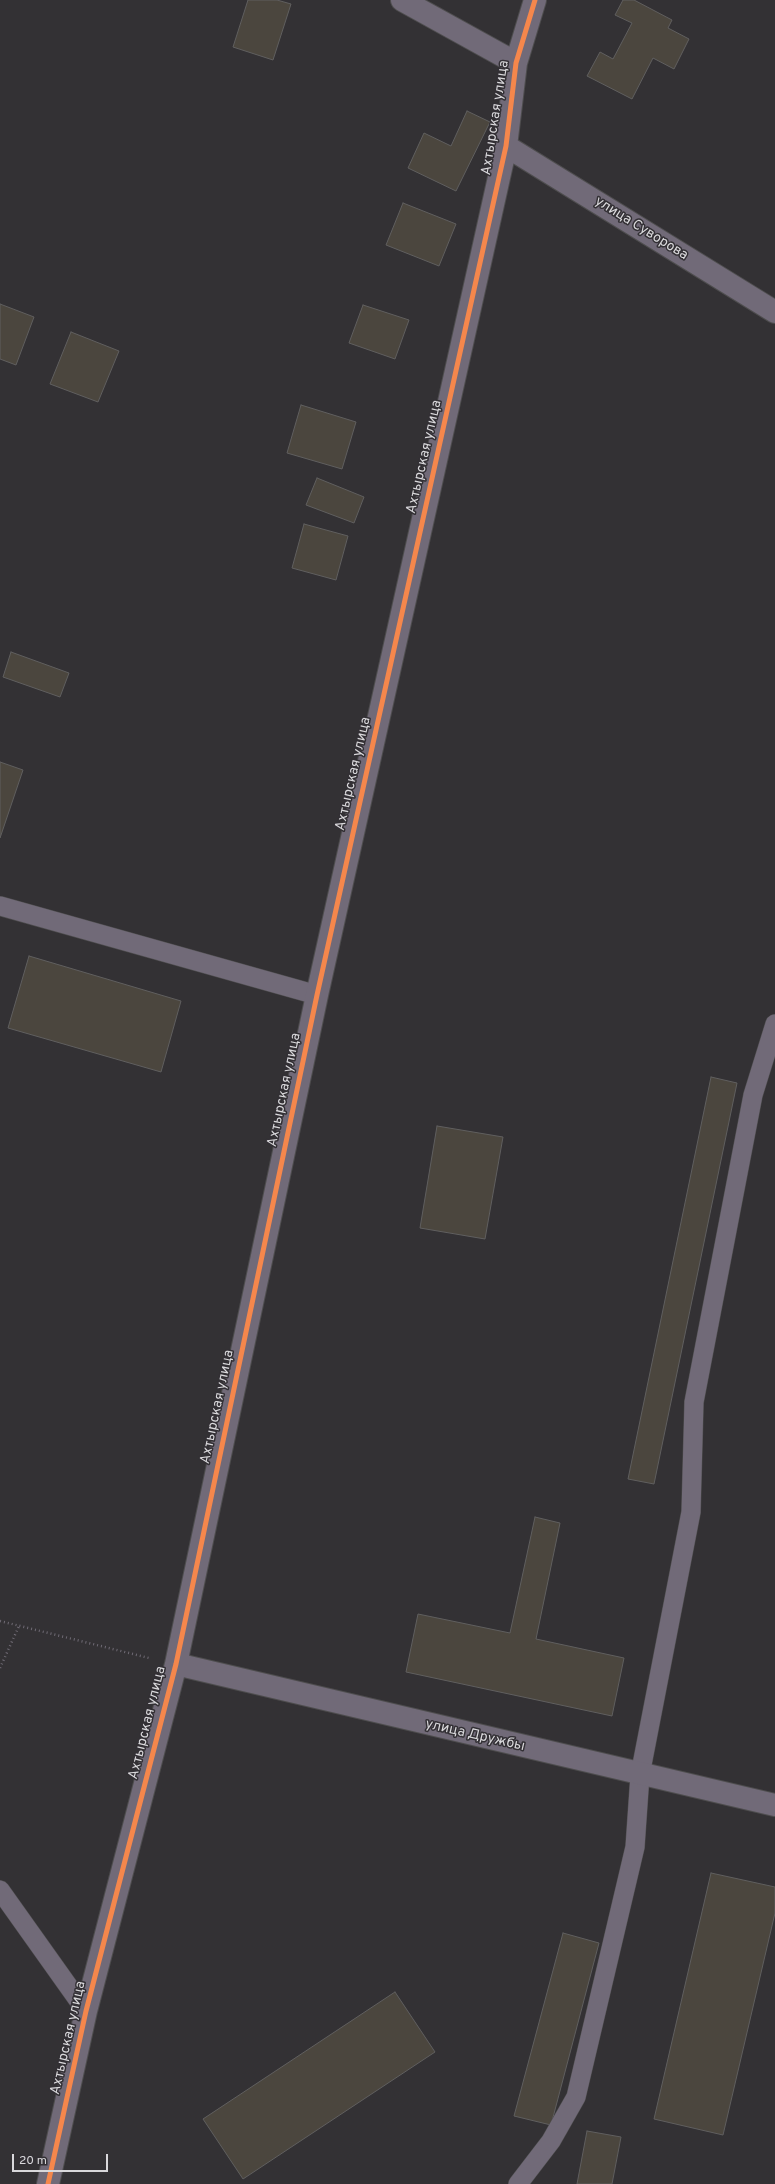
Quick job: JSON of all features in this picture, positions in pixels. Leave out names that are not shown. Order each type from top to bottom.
[{"type":"street","points":[[402,0],[516,63]]},
{"type":"street","name":"Ахтырская улица","points":[[48,2184],[86,2012],[176,1664],[318,995],[506,146],[516,63],[535,0]]},
{"type":"street","name":"улица Суворова","points":[[506,146],[775,312]]},
{"type":"street","name":"улица Дружбы","points":[[176,1664],[640,1775],[775,1805]]},
{"type":"lane","points":[[0,906],[318,995]]},
{"type":"lane","points":[[518,2184],[550,2141],[576,2097],[635,1847],[640,1775],[691,1512],[694,1402],[753,1095],[775,1024]]},
{"type":"lane","points":[[0,1890],[86,2012]]},
{"type":"path","points":[[0,1621],[176,1664]]},
{"type":"path","points":[[0,1668],[19,1626]]},
{"type":"building","points":[[248,0],[277,0],[291,4],[273,60],[233,47]]},
{"type":"building","points":[[623,0],[634,0],[672,20],[668,28],[689,39],[674,69],[653,58],[632,99],[587,76],[600,52],[613,59],[632,23],[615,15]]},
{"type":"building","points":[[467,111],[490,122],[456,191],[408,168],[424,133],[451,146]]},
{"type":"building","points":[[403,203],[456,224],[439,266],[386,245]]},
{"type":"building","points":[[0,304],[34,317],[16,365],[0,359]]},
{"type":"building","points":[[363,305],[409,320],[395,359],[349,343]]},
{"type":"building","points":[[71,332],[119,351],[98,402],[50,384]]},
{"type":"building","points":[[301,405],[356,422],[342,469],[287,453]]},
{"type":"building","points":[[317,478],[364,497],[354,523],[306,505]]},
{"type":"building","points":[[304,524],[348,536],[336,580],[292,568]]},
{"type":"building","points":[[11,652],[69,673],[60,697],[3,677]]},
{"type":"building","points":[[0,762],[23,770],[0,838]]},
{"type":"building","points":[[29,956],[181,1001],[161,1072],[8,1028]]},
{"type":"building","points":[[711,1077],[737,1083],[654,1484],[628,1479]]},
{"type":"building","points":[[437,1126],[503,1137],[485,1239],[420,1228]]},
{"type":"building","points":[[535,1517],[560,1523],[536,1639],[624,1658],[612,1716],[406,1672],[418,1614],[510,1633]]},
{"type":"building","points":[[711,1873],[775,1887],[775,1913],[723,2135],[654,2119]]},
{"type":"building","points":[[563,1933],[599,1943],[551,2125],[514,2116]]},
{"type":"building","points":[[395,1992],[435,2052],[243,2179],[203,2119]]},
{"type":"building","points":[[587,2131],[621,2137],[612,2184],[577,2184]]},
{"type":"cycle path","points":[[48,2184],[86,2011],[176,1664],[317,995],[506,146],[516,63],[535,0]]}]
